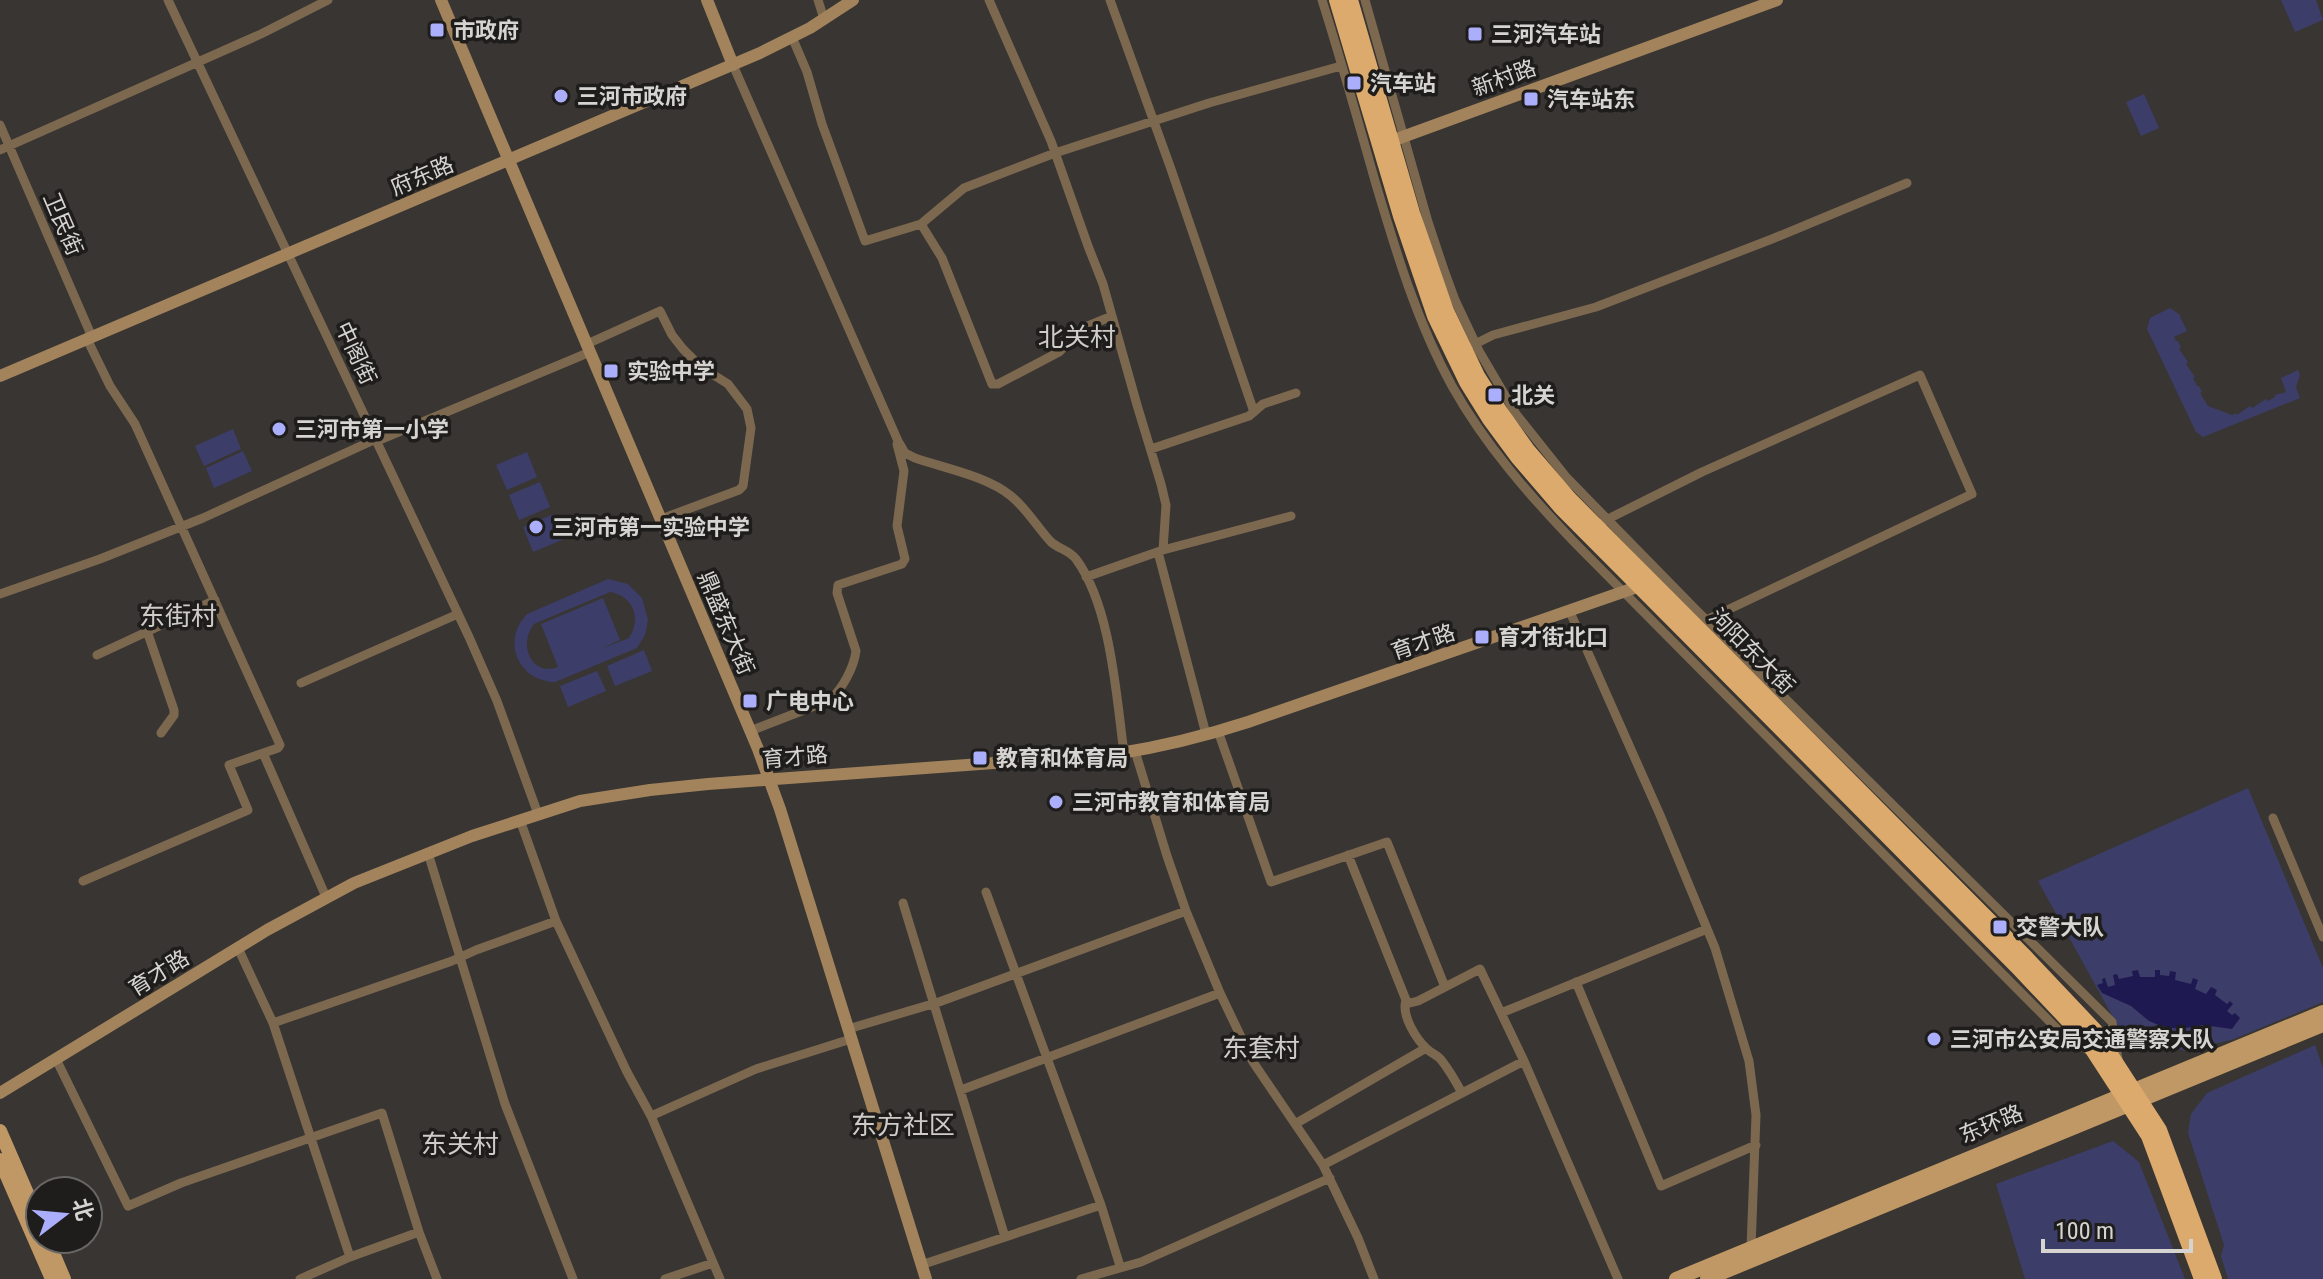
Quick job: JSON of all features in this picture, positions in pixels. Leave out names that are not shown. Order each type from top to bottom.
[{"type":"highway","name":"泃阳东大街","points":[[1337,0],[1392,141],[1424,289],[1452,355],[1503,438],[1632,589],[2017,966],[2076,1028],[2163,1137],[2214,1279]]},
{"type":"highway","name":"泃阳东大街","points":[[1350,0],[1428,263],[1469,347],[1477,376],[1527,450],[1700,622],[2095,1031],[2119,1066],[2152,1142],[2202,1279]]},
{"type":"main road","name":"鼎盛东大街","points":[[441,0],[769,779],[926,1279]]},
{"type":"main road","points":[[707,0],[733,65]]},
{"type":"main road","name":"府东路","points":[[0,376],[733,65],[792,37],[853,0]]},
{"type":"main road","name":"新村路","points":[[1392,141],[1761,3],[1777,0]]},
{"type":"main road","name":"育才路","points":[[0,1093],[326,897],[428,853],[580,801],[650,790],[769,779],[1129,752],[1212,733],[1632,589]]},
{"type":"main road","name":"东环路","points":[[1707,1279],[2323,1012]]},
{"type":"main road","name":"东环路","points":[[1676,1279],[2132,1097],[2323,1025]]},
{"type":"main road","points":[[0,1131],[24,1186]]},
{"type":"main road","points":[[0,1160],[52,1279]]},
{"type":"main road","points":[[54,1255],[64,1279]]},
{"type":"street","name":"中阁街","points":[[168,0],[458,614],[497,701],[538,814]]},
{"type":"street","points":[[4,148],[261,34],[328,0]]},
{"type":"street","points":[[818,0],[824,19]]},
{"type":"street","points":[[989,0],[1055,153],[1103,284],[1166,505],[1161,551],[1212,733],[1271,882],[1387,842],[1445,987]]},
{"type":"street","points":[[1110,0],[1254,412]]},
{"type":"street","points":[[1322,0],[1410,294],[1454,390],[1528,493],[1632,589]]},
{"type":"street","points":[[1365,0],[1392,141]]},
{"type":"street","points":[[792,37],[865,241],[921,224],[964,188],[1055,153],[1341,66]]},
{"type":"street","points":[[733,65],[905,453],[991,483],[1008,493],[1050,541],[1073,555],[1086,577],[1106,635],[1129,752],[1186,911],[1253,1062],[1323,1165],[1374,1279]]},
{"type":"street","name":"卫民街","points":[[0,125],[4,148],[110,386],[135,424],[280,745],[263,753]]},
{"type":"street","points":[[1469,347],[1505,332],[1596,307],[1907,183]]},
{"type":"street","points":[[921,224],[942,258],[992,384],[998,384],[1059,352],[1078,331],[1112,316]]},
{"type":"street","points":[[0,594],[182,527],[588,348],[660,311],[683,349],[701,367],[728,384],[747,409],[751,428],[743,486],[661,519]]},
{"type":"street","points":[[1601,522],[1702,472],[1920,375],[1972,494],[1700,622]]},
{"type":"street","points":[[1151,449],[1249,416],[1263,404],[1296,393]]},
{"type":"street","points":[[750,731],[830,700],[840,690],[856,651],[837,593],[838,585],[902,564],[905,559],[897,526],[904,471],[898,441]]},
{"type":"street","points":[[1086,577],[1161,551],[1291,516]]},
{"type":"street","points":[[97,655],[215,600]]},
{"type":"street","points":[[1570,612],[1715,948],[1749,1061],[1755,1103],[1756,1145],[1751,1248]]},
{"type":"street","points":[[301,683],[458,614]]},
{"type":"street","points":[[147,631],[174,710],[174,715],[161,733]]},
{"type":"street","points":[[83,881],[248,810],[229,765],[263,753],[326,897]]},
{"type":"street","points":[[2273,818],[2323,937]]},
{"type":"street","points":[[520,820],[556,921],[651,1116],[720,1279]]},
{"type":"street","points":[[428,853],[505,1104],[573,1279]]},
{"type":"street","points":[[1348,855],[1406,1000],[1404,1009],[1407,1020],[1426,1048],[1444,1063],[1462,1093]]},
{"type":"street","points":[[986,892],[1101,1205],[1120,1266]]},
{"type":"street","points":[[903,903],[1005,1237]]},
{"type":"street","points":[[651,1116],[756,1069],[1186,911]]},
{"type":"street","points":[[273,1023],[556,921]]},
{"type":"street","points":[[1501,1013],[1707,929]]},
{"type":"street","points":[[238,948],[273,1023],[350,1257]]},
{"type":"street","points":[[1406,1000],[1410,1003],[1418,1001],[1480,969],[1524,1061],[1618,1279]]},
{"type":"street","points":[[1576,982],[1661,1186],[1756,1145]]},
{"type":"street","points":[[961,1090],[1220,993]]},
{"type":"street","points":[[1295,1124],[1426,1048]]},
{"type":"street","points":[[56,1059],[128,1206],[181,1183],[382,1113],[437,1279]]},
{"type":"street","points":[[1323,1165],[1524,1061]]},
{"type":"street","points":[[1081,1279],[1141,1262],[1330,1178]]},
{"type":"street","points":[[921,1265],[1101,1205]]},
{"type":"street","points":[[300,1279],[419,1232]]},
{"type":"street","points":[[665,1279],[713,1263]]},
{"type":"shaded area","points":[[2281,0],[2316,0],[2323,20],[2295,32]]},
{"type":"shaded area","points":[[2144,94],[2159,128],[2141,136],[2126,102]]},
{"type":"shaded area","points":[[2170,308],[2179,314],[2187,331],[2174,337],[2208,406],[2237,415],[2250,406],[2252,408],[2286,392],[2281,378],[2298,370],[2300,375],[2296,387],[2300,398],[2203,437],[2196,432],[2147,329],[2150,318]]},
{"type":"shaded area","points":[[233,429],[241,449],[204,466],[195,446]]},
{"type":"shaded area","points":[[243,451],[252,471],[214,488],[206,468]]},
{"type":"shaded area","points":[[527,452],[537,477],[507,490],[496,465]]},
{"type":"shaded area","points":[[540,482],[550,507],[519,520],[509,495]]},
{"type":"shaded area","points":[[554,514],[564,539],[533,552],[523,527]]},
{"type":"shaded area","points":[[608,579],[628,584],[642,598],[648,620],[645,635],[637,648],[555,682],[531,675],[517,658],[515,636],[527,614]],"holes":[[[610,592],[630,603],[635,616],[629,638],[601,649],[620,640],[603,598],[541,624],[558,667],[549,669],[534,663],[527,649],[529,632],[534,624]]]},
{"type":"shaded area","points":[[644,650],[652,671],[615,686],[607,666]]},
{"type":"shaded area","points":[[597,671],[606,691],[568,707],[560,686]]},
{"type":"shaded area","points":[[2248,788],[2323,968],[2323,1002],[2234,1039],[2185,1051],[2132,1035],[2119,1028],[2038,881]]},
{"type":"shaded area","points":[[2138,970],[2140,977],[2155,977],[2155,970],[2160,970],[2160,975],[2169,976],[2170,971],[2176,972],[2175,980],[2191,984],[2193,978],[2198,980],[2195,989],[2206,994],[2211,987],[2217,990],[2215,995],[2227,1004],[2230,1001],[2233,1004],[2227,1011],[2240,1018],[2232,1029],[2203,1025],[2180,1029],[2161,1026],[2149,1021],[2131,1006],[2102,993],[2097,985],[2103,983],[2102,979],[2105,978],[2108,987],[2115,985],[2113,975],[2117,974],[2119,979],[2133,976],[2132,971]]},
{"type":"shaded area","points":[[2315,1045],[2323,1068],[2323,1279],[2228,1279],[2221,1256],[2224,1245],[2188,1133],[2191,1114],[2207,1093]]},
{"type":"shaded area","points":[[2113,1141],[2139,1162],[2185,1279],[2025,1279],[1996,1184]]},
{"type":"place","name":"市政府","points":[[437,30]]},
{"type":"place","name":"三河汽车站","points":[[1475,34]]},
{"type":"place","name":"汽车站","points":[[1354,83]]},
{"type":"place","name":"三河市政府","points":[[561,96]]},
{"type":"place","name":"汽车站东","points":[[1531,99]]},
{"type":"place","name":"实验中学","points":[[611,371]]},
{"type":"place","name":"北关","points":[[1495,395]]},
{"type":"place","name":"三河市第一小学","points":[[279,429]]},
{"type":"place","name":"三河市第一实验中学","points":[[536,527]]},
{"type":"place","name":"育才街北口","points":[[1482,637]]},
{"type":"place","name":"广电中心","points":[[750,701]]},
{"type":"place","name":"教育和体育局","points":[[980,758]]},
{"type":"place","name":"三河市教育和体育局","points":[[1056,802]]},
{"type":"place","name":"交警大队","points":[[2000,927]]},
{"type":"place","name":"三河市公安局交通警察大队","points":[[1934,1039]]},
{"type":"district","name":"北关村","points":[[1077,337]]},
{"type":"district","name":"东街村","points":[[178,616]]},
{"type":"district","name":"东套村","points":[[1261,1048]]},
{"type":"district","name":"东方社区","points":[[903,1125]]},
{"type":"district","name":"东关村","points":[[460,1144]]}]
